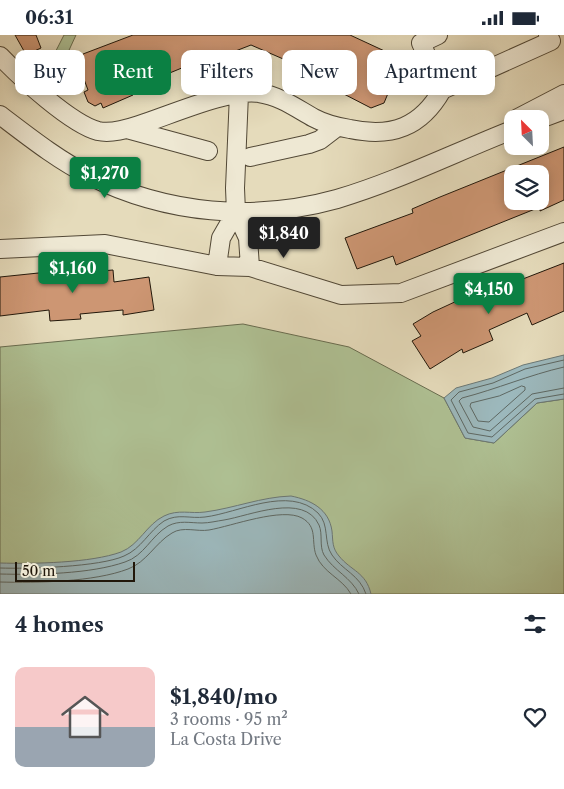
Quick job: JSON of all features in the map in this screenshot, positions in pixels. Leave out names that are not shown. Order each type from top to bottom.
[{"type":"street","points":[[424,50],[421,43],[438,35]]},
{"type":"street","points":[[495,66],[551,41],[548,35]]},
{"type":"street","points":[[0,56],[29,83],[86,127],[100,132],[127,129],[236,95]]},
{"type":"street","points":[[533,110],[564,94]]},
{"type":"street","points":[[239,95],[235,189],[236,212],[248,238],[250,267]]},
{"type":"street","points":[[267,95],[289,102],[315,119],[337,127],[372,133],[402,128],[418,121],[432,107],[439,95]]},
{"type":"street","points":[[549,116],[564,110]]},
{"type":"street","points":[[0,115],[41,146],[91,177],[154,201],[203,211],[236,212],[302,206],[335,199],[371,188],[504,133]]},
{"type":"street","points":[[439,159],[504,125]]},
{"type":"street","points":[[250,157],[320,141],[337,127]]},
{"type":"street","points":[[127,129],[208,151]]},
{"type":"street","points":[[217,266],[221,238],[236,212]]},
{"type":"street","points":[[0,249],[106,244],[217,266],[250,267],[342,295],[401,293],[564,231]]},
{"type":"green space","points":[[64,35],[76,35],[69,50],[56,50]]},
{"type":"green space","points":[[243,324],[349,347],[444,398],[465,438],[494,443],[537,403],[564,399],[564,594],[0,594],[0,347]]},
{"type":"water","points":[[564,355],[564,399],[537,403],[494,443],[465,438],[444,398],[456,388],[492,378],[523,365]]},
{"type":"water","points":[[291,496],[312,503],[323,511],[330,523],[335,550],[344,561],[362,576],[371,594],[0,594],[0,563],[62,562],[109,556],[133,545],[153,524],[169,514],[205,512],[269,498]]},
{"type":"building","points":[[15,35],[36,35],[41,48],[23,50]]},
{"type":"building","points":[[133,35],[350,35],[382,50],[367,50],[367,95],[387,95],[384,103],[371,108],[346,95],[357,95],[357,50],[282,50],[282,58],[272,54],[272,50],[262,50],[251,45],[238,50],[181,50],[181,68],[171,72],[171,50],[95,50],[95,95],[133,95],[103,108],[101,103],[95,106],[88,102],[85,94],[85,92],[88,90],[85,82],[85,53]]},
{"type":"building","points":[[564,147],[564,200],[549,207],[549,165],[519,165],[544,155],[549,155],[549,153]]},
{"type":"building","points":[[504,171],[504,210],[533,210],[396,265],[393,256],[357,269],[345,238],[413,213],[412,209]]},
{"type":"building","points":[[564,263],[564,311],[532,325],[527,313],[489,330],[493,340],[463,353],[462,349],[430,369],[412,341],[421,336],[413,324],[433,312],[472,294],[474,298]]},
{"type":"building","points":[[77,269],[77,273],[113,270],[114,282],[149,277],[154,310],[123,315],[123,310],[80,314],[81,319],[50,321],[49,310],[0,316],[0,277]]}]
